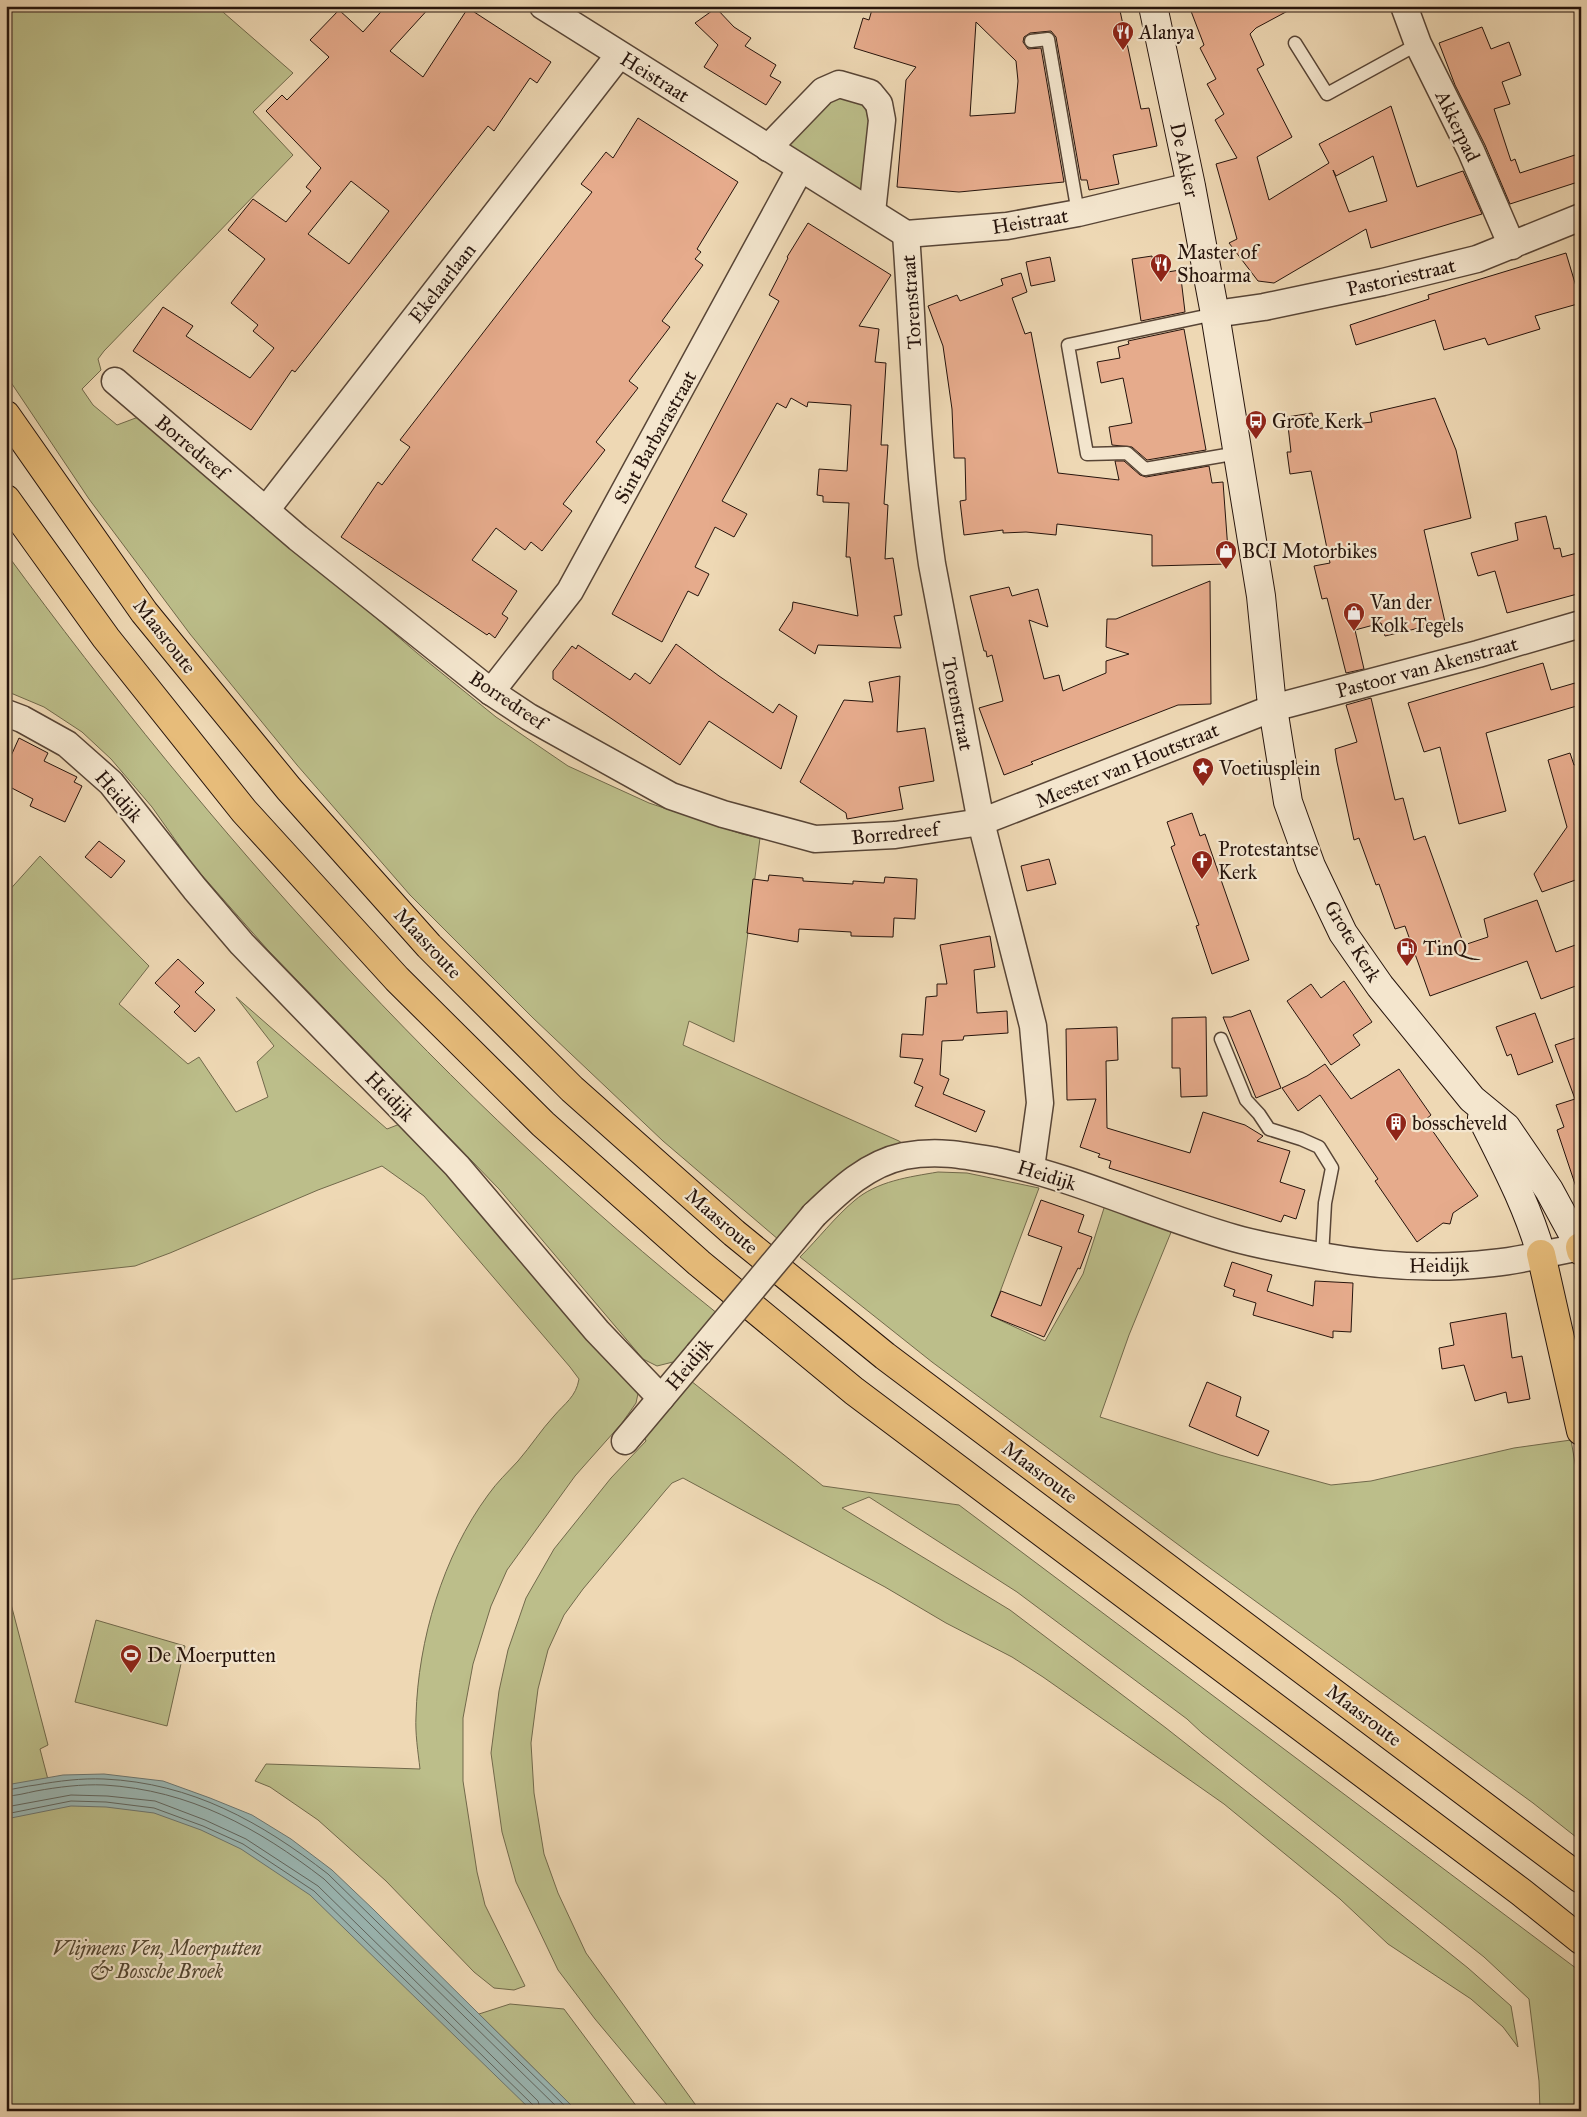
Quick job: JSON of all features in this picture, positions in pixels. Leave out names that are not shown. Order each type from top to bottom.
[{"type":"highway","name":"Maasroute","points":[[6,415],[144,612],[289,789],[429,946],[572,1089],[734,1233],[885,1356],[1581,1879]]},
{"type":"highway","points":[[6,499],[106,638],[244,811],[398,978],[543,1124],[699,1263],[854,1391],[1521,1892],[1581,1940]]},
{"type":"highway","points":[[1541,1254],[1581,1431]]},
{"type":"main road","name":"De Akker","points":[[1153,6],[1216,314]]},
{"type":"main road","name":"Grote Kerk","points":[[1216,314],[1261,596],[1273,708],[1288,802],[1311,866],[1343,933],[1380,986],[1472,1099],[1506,1127],[1549,1190],[1580,1248]]},
{"type":"main road","name":"Grote Kerk","points":[[1472,1099],[1526,1212],[1541,1254]]},
{"type":"street","name":"Heistraat","points":[[543,6],[906,234],[1007,226],[1078,213],[1191,186]]},
{"type":"street","name":"Akkerpad","points":[[1404,6],[1418,44],[1471,152],[1512,246]]},
{"type":"street","name":"Ekelaarlaan","points":[[266,510],[619,55]]},
{"type":"street","points":[[768,148],[823,91],[839,84],[870,93],[879,104],[882,120],[872,212]]},
{"type":"street","name":"Sint Barbarastraat","points":[[491,692],[570,591],[800,169]]},
{"type":"street","name":"Pastoriestraat","points":[[1216,314],[1264,308],[1477,259],[1581,217]]},
{"type":"street","name":"Torenstraat","points":[[906,234],[917,414],[927,529],[950,666],[980,822],[1033,1026],[1040,1103],[1031,1168]]},
{"type":"street","name":"Borredreef","points":[[115,381],[266,510],[491,692],[529,717],[671,796],[724,814],[815,839],[895,835],[980,822]]},
{"type":"street","name":"Pastoor van Akenstraat","points":[[1273,708],[1478,654],[1581,624]]},
{"type":"street","name":"Meester van Houtstraat","points":[[980,822],[1273,708]]},
{"type":"street","name":"Heidijk","points":[[6,714],[22,719],[67,744],[111,783],[195,889],[242,944],[457,1166],[597,1331],[661,1398],[814,1215],[844,1186],[874,1166],[902,1157],[929,1153],[954,1153],[1031,1168],[1234,1239],[1322,1256],[1399,1266],[1456,1266],[1503,1262],[1580,1248]]},
{"type":"street","points":[[625,1441],[661,1398]]},
{"type":"lane","points":[[1031,42],[1048,39],[1078,213]]},
{"type":"lane","points":[[1295,44],[1327,94],[1418,44]]},
{"type":"lane","points":[[1216,314],[1068,345],[1087,454],[1127,453],[1145,469],[1238,453]]},
{"type":"lane","points":[[1221,1039],[1246,1100],[1269,1129],[1301,1138],[1319,1147],[1332,1168],[1325,1203],[1322,1256]]},
{"type":"green space","points":[[6,6],[216,6],[293,73],[253,112],[293,155],[104,351],[98,359],[101,370],[82,389],[93,405],[117,425],[141,416],[417,653],[496,717],[568,766],[649,803],[742,834],[760,838],[734,1042],[689,1021],[683,1045],[899,1141],[906,1146],[779,1240],[663,1141],[533,1018],[410,895],[297,765],[190,634],[89,499],[6,375]]},
{"type":"green space","points":[[841,96],[862,102],[869,123],[869,148],[862,198],[785,149],[829,101]]},
{"type":"green space","points":[[6,553],[166,760],[250,860],[337,957],[428,1052],[521,1143],[618,1230],[718,1314],[677,1361],[657,1366],[643,1359],[499,1189],[267,949],[193,865],[152,807],[111,759],[82,732],[44,707],[6,691]]},
{"type":"green space","points":[[40,856],[149,966],[119,1004],[188,1064],[199,1057],[236,1112],[268,1097],[257,1062],[274,1046],[236,997],[387,1129],[405,1122],[639,1389],[636,1403],[622,1423],[575,1476],[507,1570],[491,1606],[473,1664],[463,1718],[463,1781],[477,1872],[485,1905],[525,1986],[514,1990],[494,1988],[474,1972],[386,1881],[318,1820],[270,1787],[255,1781],[266,1764],[420,1769],[416,1729],[418,1687],[428,1629],[446,1572],[472,1519],[488,1495],[523,1455],[549,1421],[570,1399],[578,1385],[579,1379],[424,1196],[382,1166],[318,1190],[135,1266],[6,1280],[6,894]]},
{"type":"green space","points":[[938,1172],[967,1173],[1039,1188],[991,1316],[1045,1341],[1083,1274],[1105,1205],[1174,1225],[1129,1335],[1100,1417],[1220,1455],[1331,1485],[1371,1481],[1514,1448],[1571,1440],[1581,1497],[1581,1841],[1533,1803],[1203,1563],[932,1362],[800,1257],[840,1214],[863,1194],[883,1184]]},
{"type":"green space","points":[[686,1377],[823,1486],[959,1505],[1581,1972],[1581,2111],[1540,2111],[1539,2081],[1529,1999],[1484,1957],[1202,1733],[1187,1719],[1017,1592],[869,1497],[842,1508],[1010,1610],[1166,1728],[1312,1843],[1468,1968],[1511,2006],[1518,2047],[1503,2027],[1471,1999],[1388,1944],[1340,1899],[1224,1804],[1043,1677],[1012,1657],[946,1623],[885,1587],[683,1478],[672,1483],[665,1491],[583,1589],[564,1615],[548,1650],[538,1689],[531,1743],[534,1793],[544,1854],[558,1893],[586,1953],[700,2111],[672,2111],[595,2019],[558,1970],[516,1882],[502,1832],[491,1753],[499,1691],[508,1650],[526,1598],[554,1549],[611,1478],[646,1441],[643,1433]]},
{"type":"green space","name":"Vlijmens Ven, Moerputten & Bossche Broek","points":[[6,1585],[48,1745],[40,1749],[51,1791],[236,1827],[554,2111],[6,2111]]},
{"type":"green space","name":"De Moerputten","points":[[96,1620],[185,1646],[167,1726],[75,1702]]},
{"type":"green space","points":[[510,2004],[564,2009],[640,2111],[577,2111],[479,2014]]},
{"type":"water","points":[[104,1774],[163,1781],[252,1815],[291,1839],[332,1870],[577,2111],[532,2111],[310,1895],[241,1849],[201,1830],[154,1813],[106,1807],[71,1806],[6,1819],[6,1785],[63,1775]]},
{"type":"building","points":[[386,6],[431,6],[390,51],[423,77],[468,8],[551,62],[537,83],[530,78],[494,131],[488,126],[295,372],[292,370],[251,430],[133,351],[163,307],[193,326],[186,336],[250,378],[274,348],[253,331],[258,325],[231,303],[265,259],[228,230],[253,199],[286,222],[311,191],[306,187],[321,168],[266,111],[282,95],[287,100],[329,57],[310,40],[339,10],[363,32]],"holes":[[[351,181],[389,211],[349,264],[308,234]]]},
{"type":"building","points":[[873,6],[1119,6],[1141,109],[1149,108],[1157,146],[1113,155],[1119,184],[1089,190],[1087,180],[1081,180],[1056,37],[1051,31],[1030,33],[1024,37],[1023,42],[1028,49],[1041,48],[1064,182],[959,192],[897,187],[906,80],[916,67],[854,48],[863,18],[869,20]],"holes":[[[976,22],[1016,61],[1018,81],[1015,113],[970,116]]]},
{"type":"building","points":[[1189,6],[1297,6],[1256,28],[1250,34],[1264,65],[1257,69],[1292,137],[1257,157],[1269,200],[1329,163],[1319,144],[1391,106],[1417,187],[1463,171],[1482,214],[1371,248],[1366,229],[1274,283],[1258,281],[1229,243],[1237,239],[1216,164],[1237,158],[1215,120],[1224,114],[1207,84],[1216,79],[1200,48],[1204,45]],"holes":[[[1373,156],[1387,201],[1349,212],[1333,170],[1336,176]]]},
{"type":"building","points":[[716,8],[734,27],[751,38],[745,46],[776,65],[770,76],[781,82],[766,105],[704,67],[718,45],[695,23]]},
{"type":"building","points":[[1482,27],[1491,49],[1509,42],[1521,75],[1502,82],[1510,104],[1494,109],[1511,161],[1515,159],[1520,173],[1581,153],[1581,181],[1510,204],[1485,145],[1455,85],[1439,43]]},
{"type":"building","points":[[638,118],[738,182],[697,249],[701,252],[695,259],[703,265],[662,321],[670,327],[629,381],[638,388],[596,442],[605,450],[563,504],[572,511],[542,551],[531,542],[525,550],[496,528],[472,560],[517,591],[502,614],[508,618],[495,638],[489,633],[487,635],[341,537],[378,482],[382,485],[410,447],[400,440],[592,192],[581,184],[606,152],[613,158]]},
{"type":"building","points":[[808,223],[891,275],[859,326],[879,329],[875,362],[886,363],[881,445],[888,445],[884,504],[888,505],[885,559],[893,558],[902,615],[894,616],[901,648],[818,645],[815,654],[779,630],[792,610],[793,602],[858,616],[850,557],[846,557],[849,503],[823,502],[823,496],[817,495],[819,469],[847,471],[851,405],[808,402],[807,407],[791,398],[786,408],[777,403],[722,501],[747,514],[734,537],[715,527],[695,567],[709,574],[698,596],[688,591],[662,642],[612,614],[779,301],[769,295],[787,257]]},
{"type":"building","points":[[1566,253],[1581,303],[1535,316],[1540,329],[1488,345],[1485,338],[1444,350],[1435,320],[1356,345],[1350,325],[1429,299],[1428,295]]},
{"type":"building","name":"Master of Shoarma","points":[[1152,256],[1155,274],[1180,270],[1185,312],[1141,321],[1132,259]]},
{"type":"building","points":[[1050,257],[1055,281],[1031,286],[1026,262]]},
{"type":"building","points":[[1021,273],[1027,292],[1012,298],[1025,334],[1031,332],[1058,473],[1119,480],[1115,461],[1124,461],[1140,475],[1146,477],[1209,466],[1212,483],[1223,482],[1229,564],[1152,566],[1152,535],[1057,524],[1056,535],[1026,532],[1003,533],[1003,530],[964,535],[960,501],[966,500],[965,458],[954,458],[952,409],[943,346],[928,306],[957,295],[960,301],[1003,285],[1001,279]]},
{"type":"building","points":[[1184,329],[1206,450],[1147,460],[1132,447],[1112,445],[1109,427],[1132,423],[1123,378],[1101,383],[1097,362],[1120,358],[1118,347],[1129,344],[1128,341]]},
{"type":"building","points":[[1435,398],[1456,450],[1471,518],[1424,530],[1445,622],[1385,636],[1381,623],[1355,630],[1364,669],[1346,673],[1327,598],[1322,599],[1314,566],[1330,563],[1311,471],[1290,474],[1287,452],[1291,452],[1287,417],[1312,413],[1314,429],[1372,422],[1370,413]]},
{"type":"building","points":[[1546,516],[1554,549],[1560,548],[1562,557],[1581,552],[1581,593],[1507,613],[1495,571],[1478,576],[1471,553],[1518,540],[1515,523]]},
{"type":"building","points":[[1210,581],[1211,704],[1178,705],[1031,762],[1033,764],[1004,775],[979,708],[1003,701],[992,655],[987,657],[986,651],[984,651],[970,596],[1009,587],[1012,596],[1038,589],[1048,627],[1029,620],[1044,679],[1059,675],[1063,691],[1106,673],[1106,661],[1129,654],[1106,647],[1107,619],[1116,619]]},
{"type":"building","points":[[676,644],[773,713],[779,704],[797,716],[781,769],[709,721],[680,765],[553,679],[553,671],[572,646],[576,649],[578,645],[630,680],[635,673],[650,684]]},
{"type":"building","points":[[1543,663],[1551,690],[1575,683],[1580,705],[1486,733],[1506,811],[1459,824],[1440,747],[1424,752],[1408,703]]},
{"type":"building","points":[[900,676],[897,732],[925,728],[934,781],[899,787],[903,809],[847,819],[846,813],[800,782],[844,700],[873,702],[869,682]]},
{"type":"building","points":[[1371,698],[1395,800],[1403,798],[1414,840],[1425,836],[1464,945],[1488,937],[1484,919],[1537,900],[1556,952],[1581,943],[1581,984],[1541,999],[1527,961],[1430,996],[1405,926],[1395,929],[1379,884],[1376,885],[1359,838],[1354,840],[1337,762],[1335,749],[1357,742],[1346,705]]},
{"type":"building","points":[[19,738],[48,753],[44,761],[77,777],[74,782],[82,786],[65,822],[30,806],[33,799],[6,785],[6,767]]},
{"type":"building","points":[[1570,753],[1574,765],[1581,764],[1581,878],[1542,892],[1534,874],[1567,827],[1548,760]]},
{"type":"building","points":[[1192,813],[1200,836],[1205,834],[1249,960],[1212,974],[1196,926],[1199,925],[1171,847],[1175,845],[1167,822]]},
{"type":"building","points":[[99,841],[125,861],[111,878],[85,857]]},
{"type":"building","points":[[1049,859],[1056,884],[1027,891],[1021,866]]},
{"type":"building","points":[[769,875],[803,878],[803,881],[853,884],[853,881],[884,883],[885,877],[917,879],[915,919],[894,918],[893,937],[851,936],[851,932],[799,929],[798,942],[747,933],[753,879],[768,881]]},
{"type":"building","points":[[990,936],[995,967],[974,970],[977,1013],[1007,1011],[1008,1033],[964,1036],[963,1040],[942,1041],[940,1075],[949,1079],[943,1094],[985,1111],[976,1132],[915,1106],[923,1087],[914,1083],[923,1059],[900,1057],[902,1034],[923,1035],[926,997],[937,996],[937,984],[947,984],[940,945]]},
{"type":"building","points":[[178,959],[204,983],[195,992],[215,1010],[195,1032],[174,1012],[180,1006],[155,983]]},
{"type":"building","points":[[1344,981],[1372,1022],[1353,1035],[1360,1045],[1331,1065],[1287,1001],[1311,984],[1321,998]]},
{"type":"building","points":[[1250,1010],[1281,1088],[1256,1098],[1223,1017],[1231,1017]]},
{"type":"building","points":[[1535,1013],[1553,1062],[1518,1075],[1511,1054],[1507,1056],[1496,1027]]},
{"type":"building","points":[[1206,1017],[1207,1096],[1181,1097],[1180,1068],[1172,1068],[1172,1018]]},
{"type":"building","points":[[1117,1027],[1118,1060],[1106,1061],[1107,1128],[1190,1153],[1203,1112],[1245,1125],[1263,1136],[1257,1141],[1290,1151],[1280,1182],[1305,1190],[1296,1219],[1284,1215],[1281,1222],[1109,1168],[1111,1161],[1098,1157],[1100,1154],[1080,1147],[1096,1099],[1067,1100],[1066,1029]]},
{"type":"building","points":[[1581,1036],[1581,1189],[1577,1190],[1557,1130],[1564,1127],[1556,1105],[1575,1099],[1555,1045]]},
{"type":"building","name":"bosscheveld","points":[[1325,1064],[1351,1099],[1399,1069],[1431,1115],[1425,1120],[1478,1196],[1453,1213],[1450,1224],[1443,1223],[1417,1242],[1375,1181],[1378,1179],[1320,1095],[1298,1111],[1282,1088],[1307,1076]]},
{"type":"building","points":[[1041,1200],[1084,1215],[1078,1232],[1092,1237],[1080,1269],[1078,1268],[1044,1337],[991,1316],[1001,1291],[1041,1306],[1062,1247],[1028,1235]]},
{"type":"building","points":[[1232,1262],[1272,1275],[1267,1291],[1313,1306],[1315,1281],[1353,1283],[1351,1332],[1333,1331],[1333,1338],[1253,1315],[1256,1303],[1233,1296],[1235,1290],[1224,1286]]},
{"type":"building","points":[[1506,1313],[1512,1358],[1522,1356],[1530,1399],[1508,1403],[1506,1392],[1475,1401],[1464,1365],[1442,1369],[1439,1348],[1454,1345],[1450,1323]]},
{"type":"building","points":[[1207,1382],[1241,1397],[1236,1416],[1269,1431],[1258,1456],[1189,1426]]},
{"type":"place","name":"Alanya","points":[[1123,51]]},
{"type":"place","name":"Master of Shoarma","points":[[1161,283]]},
{"type":"place","name":"Grote Kerk","points":[[1256,440]]},
{"type":"place","name":"BCI Motorbikes","points":[[1226,570]]},
{"type":"place","name":"Van der Kolk Tegels","points":[[1354,632]]},
{"type":"place","name":"Voetiusplein","points":[[1203,787]]},
{"type":"place","name":"Protestantse Kerk","points":[[1202,880]]},
{"type":"place","name":"TinQ","points":[[1407,967]]},
{"type":"place","name":"bosscheveld","points":[[1396,1142]]},
{"type":"place","name":"De Moerputten","points":[[131,1674]]}]
